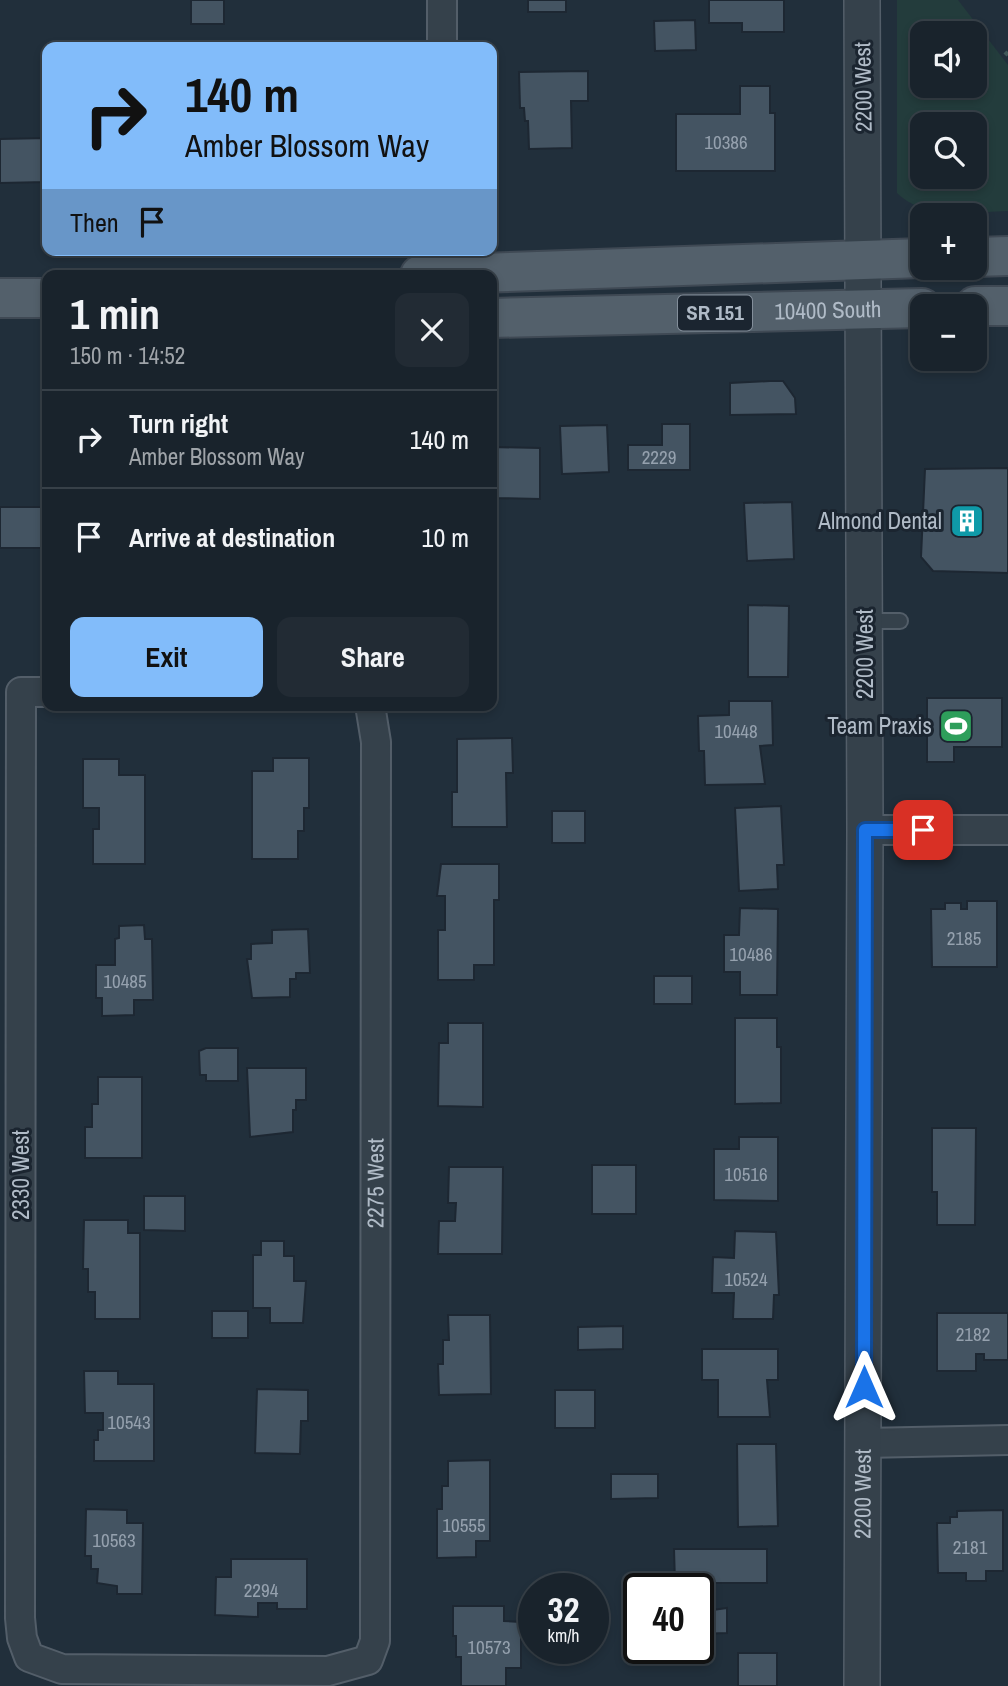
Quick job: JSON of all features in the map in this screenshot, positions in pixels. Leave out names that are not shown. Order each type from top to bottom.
[{"type":"main road","points":[[987,257],[1008,256]]},
{"type":"main road","name":"SR 151","points":[[434,266],[571,268],[910,258]]},
{"type":"main road","points":[[0,298],[42,298]]},
{"type":"main road","points":[[987,306],[1008,306]]},
{"type":"main road","name":"10400 South","points":[[497,318],[910,308]]},
{"type":"street","points":[[442,0],[442,42]]},
{"type":"street","name":"2200 West","points":[[862,0],[865,621],[862,1686]]},
{"type":"street","name":"2330 West","points":[[34,692],[20,1618],[22,1638],[29,1657],[62,1669],[179,1678]]},
{"type":"street","name":"2275 West","points":[[179,1678],[328,1671],[368,1660],[375,1641],[376,742],[371,711]]},
{"type":"street","points":[[865,830],[1008,830]]},
{"type":"street","points":[[864,1443],[1008,1440]]},
{"type":"lane","points":[[865,621],[900,621]]},
{"type":"green space","points":[[897,0],[958,0],[974,21],[910,21],[910,98],[987,98],[987,38],[1008,65],[1008,211],[987,212],[987,203],[909,202],[897,193]]},
{"type":"building","points":[[191,0],[224,0],[224,24],[191,24]]},
{"type":"building","points":[[528,0],[566,0],[566,12],[528,12]]},
{"type":"building","points":[[709,0],[784,0],[784,32],[742,32],[742,23],[709,23]]},
{"type":"building","points":[[695,20],[696,50],[655,51],[654,21]]},
{"type":"building","points":[[588,71],[588,101],[571,101],[572,148],[529,149],[528,121],[525,121],[524,108],[520,108],[519,72]]},
{"type":"building","points":[[740,86],[770,86],[770,113],[775,113],[775,171],[676,171],[676,114],[740,114]]},
{"type":"building","points":[[42,138],[42,182],[0,183],[0,139]]},
{"type":"building","points":[[783,381],[795,398],[796,414],[730,415],[730,383]]},
{"type":"building","points":[[662,424],[690,424],[690,470],[628,470],[628,445],[662,445]]},
{"type":"building","points":[[607,425],[609,472],[562,474],[560,426]]},
{"type":"building","points":[[497,447],[540,448],[540,499],[497,498]]},
{"type":"building","name":"Almond Dental","points":[[1008,468],[1008,573],[933,571],[921,557],[925,469]]},
{"type":"building","points":[[792,502],[794,559],[747,561],[744,503]]},
{"type":"building","points":[[0,507],[42,507],[42,548],[0,548]]},
{"type":"building","points":[[748,605],[789,606],[788,677],[748,677]]},
{"type":"building","points":[[927,698],[1002,698],[1002,747],[954,747],[954,762],[927,762]]},
{"type":"building","points":[[729,701],[772,701],[773,745],[760,746],[765,784],[705,785],[704,751],[699,751],[698,716],[729,715]]},
{"type":"building","points":[[512,738],[513,773],[506,773],[507,827],[452,827],[452,792],[457,792],[457,739]]},
{"type":"building","points":[[273,758],[309,758],[309,808],[304,808],[304,831],[298,831],[298,859],[252,859],[252,771],[273,771]]},
{"type":"building","points":[[83,759],[119,759],[119,775],[145,775],[145,864],[93,864],[93,829],[99,829],[99,808],[83,808]]},
{"type":"building","points":[[781,806],[784,865],[777,865],[778,889],[739,891],[735,808]]},
{"type":"building","points":[[552,811],[585,811],[585,843],[552,843]]},
{"type":"building","points":[[441,864],[499,864],[499,900],[494,900],[494,965],[474,965],[474,980],[438,980],[438,930],[445,930],[445,896],[437,896]]},
{"type":"building","points":[[967,901],[997,901],[997,967],[932,967],[931,909],[945,909],[945,903],[961,903],[961,909],[967,909]]},
{"type":"building","points":[[740,908],[778,909],[777,995],[740,995],[740,972],[724,972],[724,935],[739,935]]},
{"type":"building","points":[[144,925],[145,939],[152,939],[153,1000],[134,1000],[134,1015],[102,1016],[102,998],[96,998],[96,965],[115,965],[115,939],[119,938],[119,926]]},
{"type":"building","points":[[308,929],[310,973],[296,973],[296,979],[290,979],[290,997],[252,998],[247,959],[251,959],[251,944],[272,943],[272,930]]},
{"type":"building","points":[[654,976],[692,976],[692,1004],[654,1004]]},
{"type":"building","points":[[735,1018],[777,1018],[777,1047],[781,1047],[781,1103],[735,1104]]},
{"type":"building","points":[[448,1023],[483,1023],[483,1107],[438,1106],[439,1043],[448,1043]]},
{"type":"building","points":[[206,1048],[238,1048],[238,1081],[206,1081],[206,1075],[200,1075],[199,1051]]},
{"type":"building","points":[[247,1068],[306,1068],[306,1100],[296,1100],[293,1132],[250,1137]]},
{"type":"building","points":[[98,1077],[142,1077],[142,1158],[85,1158],[85,1127],[92,1127],[92,1104],[98,1104]]},
{"type":"building","points":[[932,1128],[976,1128],[975,1225],[937,1225],[937,1192],[932,1192]]},
{"type":"building","points":[[739,1137],[778,1137],[778,1201],[714,1200],[714,1149],[739,1149]]},
{"type":"building","points":[[592,1165],[636,1165],[636,1214],[592,1214]]},
{"type":"building","points":[[449,1167],[503,1167],[502,1254],[438,1254],[439,1221],[455,1221],[456,1203],[448,1203]]},
{"type":"building","points":[[144,1196],[185,1196],[185,1231],[144,1230]]},
{"type":"building","points":[[84,1220],[128,1220],[128,1233],[140,1233],[140,1319],[95,1319],[95,1292],[88,1292],[88,1269],[83,1269]]},
{"type":"building","points":[[735,1231],[776,1232],[779,1295],[774,1295],[773,1319],[733,1319],[734,1293],[712,1293],[713,1257],[734,1258]]},
{"type":"building","points":[[261,1241],[284,1241],[284,1256],[294,1256],[294,1281],[306,1281],[303,1323],[270,1323],[270,1308],[253,1308],[253,1255],[261,1255]]},
{"type":"building","points":[[212,1311],[248,1311],[248,1338],[212,1338]]},
{"type":"building","points":[[937,1313],[1008,1313],[1008,1360],[984,1360],[984,1354],[976,1354],[976,1371],[937,1371]]},
{"type":"building","points":[[448,1315],[490,1315],[491,1394],[439,1395],[438,1364],[443,1364],[443,1340],[449,1340]]},
{"type":"building","points":[[623,1326],[623,1349],[578,1350],[578,1327]]},
{"type":"building","points":[[702,1349],[778,1349],[778,1380],[767,1380],[770,1417],[718,1417],[718,1380],[702,1380]]},
{"type":"building","points":[[84,1371],[118,1371],[118,1384],[154,1384],[154,1461],[94,1461],[94,1440],[98,1440],[98,1430],[103,1430],[103,1413],[85,1413]]},
{"type":"building","points":[[257,1389],[308,1390],[308,1421],[301,1421],[300,1454],[255,1453]]},
{"type":"building","points":[[555,1390],[595,1390],[595,1428],[555,1428]]},
{"type":"building","points":[[737,1444],[776,1444],[778,1526],[738,1527]]},
{"type":"building","points":[[490,1460],[490,1541],[476,1541],[476,1557],[437,1558],[437,1509],[442,1509],[442,1486],[448,1486],[448,1461]]},
{"type":"building","points":[[611,1474],[658,1474],[658,1498],[611,1499]]},
{"type":"building","points":[[86,1509],[127,1510],[127,1523],[143,1523],[142,1594],[117,1594],[117,1586],[97,1583],[98,1569],[91,1569],[91,1556],[85,1556]]},
{"type":"building","points":[[1003,1510],[1003,1571],[986,1571],[986,1581],[966,1581],[966,1573],[938,1573],[937,1523],[950,1523],[950,1517],[957,1517],[957,1511]]},
{"type":"building","points":[[674,1549],[767,1549],[767,1583],[714,1583],[714,1573],[675,1573]]},
{"type":"building","points":[[231,1559],[307,1559],[307,1609],[277,1609],[277,1603],[258,1603],[258,1617],[215,1615],[216,1577],[231,1577]]},
{"type":"building","points":[[453,1606],[504,1606],[504,1621],[518,1622],[518,1664],[521,1664],[521,1668],[506,1668],[506,1686],[461,1686],[461,1657],[456,1657],[456,1636],[453,1636]]},
{"type":"building","points":[[727,1608],[727,1633],[714,1633],[714,1610]]},
{"type":"building","points":[[738,1653],[777,1653],[777,1686],[738,1686]]},
{"type":"place","name":"Almond Dental","points":[[967,521]]},
{"type":"place","name":"Team Praxis","points":[[956,726]]},
{"type":"route","points":[[864,1387],[865,830],[923,830]]}]
